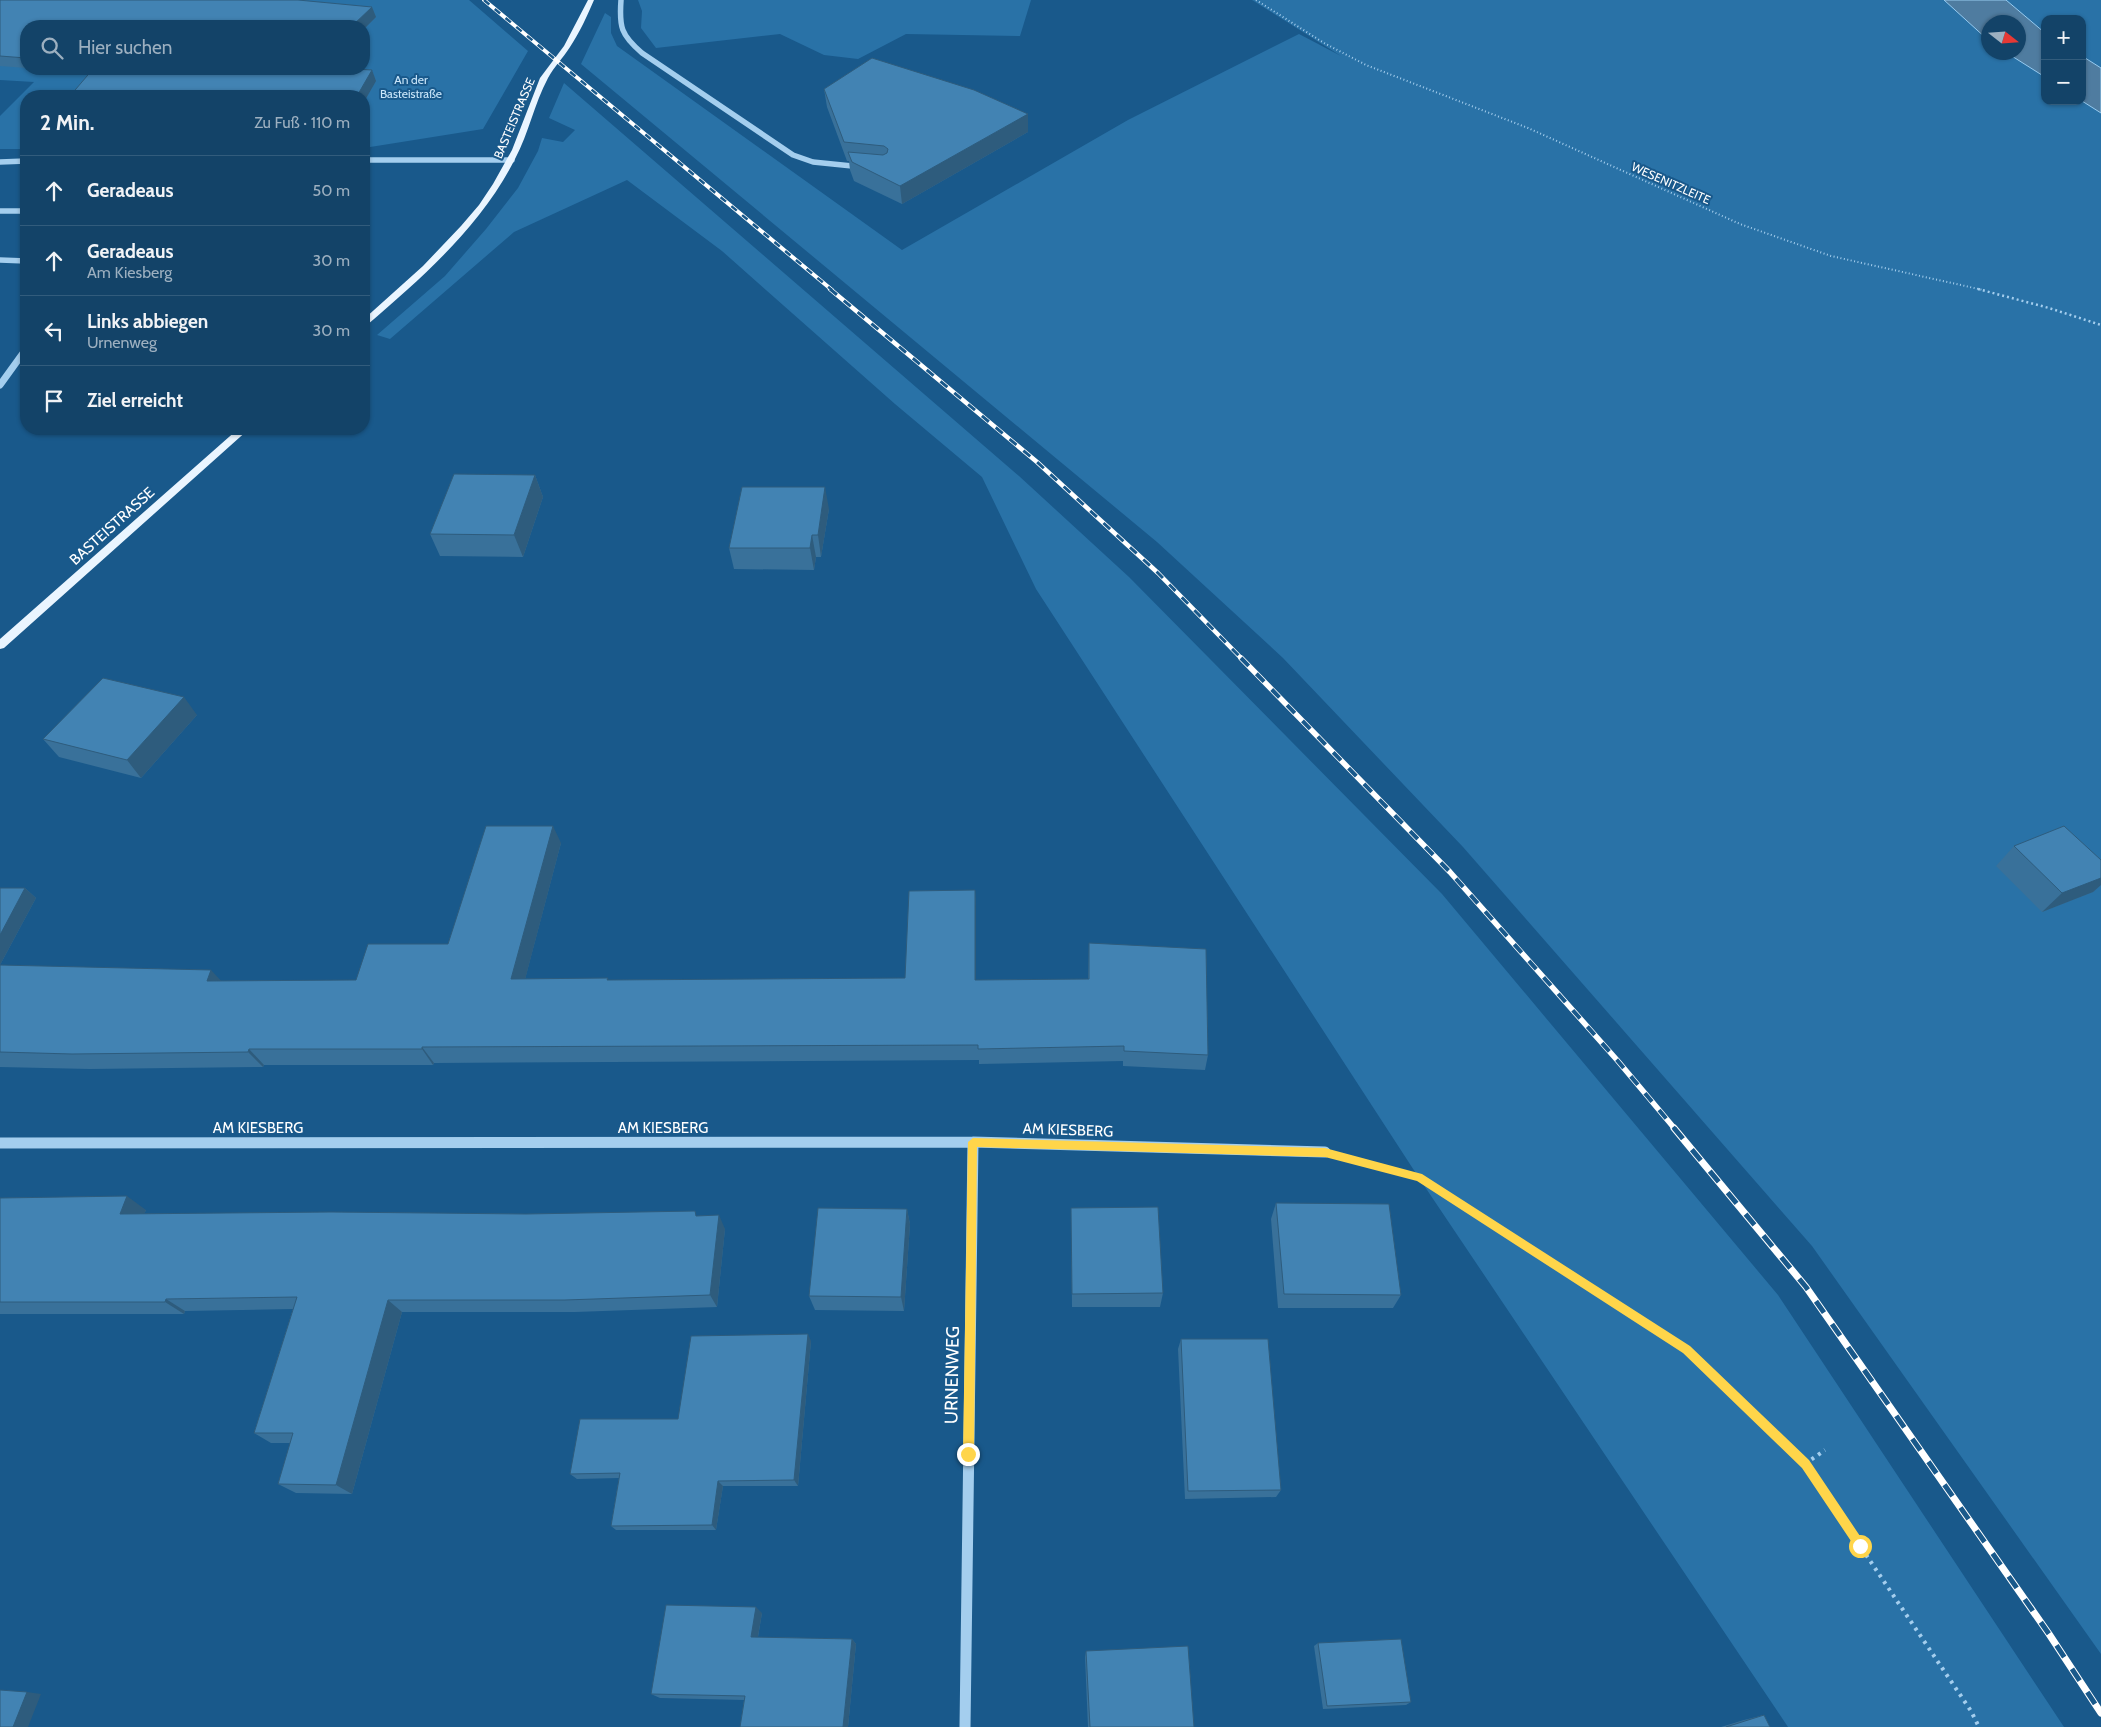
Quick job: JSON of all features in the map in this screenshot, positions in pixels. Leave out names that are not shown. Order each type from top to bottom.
[{"type":"main road","name":"BASTEISTRASSE","points":[[370,318],[422,272],[462,232],[492,193],[512,160],[544,77],[570,42],[591,0]]},
{"type":"main road","name":"BASTEISTRASSE","points":[[0,645],[237,435]]},
{"type":"street","points":[[621,0],[620,28],[628,42],[642,54],[792,155],[813,162],[867,167]]},
{"type":"street","points":[[370,160],[512,160]]},
{"type":"street","points":[[0,211],[20,211]]},
{"type":"street","points":[[0,385],[20,357]]},
{"type":"street","name":"AM KIESBERG","points":[[0,1143],[973,1142],[1325,1152]]},
{"type":"street","name":"URNENWEG","points":[[965,1727],[973,1142]]},
{"type":"lane","points":[[0,162],[20,161]]},
{"type":"lane","points":[[0,260],[20,260]]},
{"type":"path","name":"WESENITZLEITE","points":[[1256,0],[1305,31],[1363,63],[1398,79],[1528,128],[1748,227],[1812,251],[1872,267],[2013,298],[2101,325]]},
{"type":"path","points":[[1325,1152],[1419,1178],[1686,1349],[1805,1464],[1971,1711],[1979,1727]]},
{"type":"path","points":[[1805,1464],[1826,1450]]},
{"type":"green space","name":"An der Basteistraße","points":[[0,0],[469,0],[528,51],[483,129],[370,147],[370,90],[26,90],[34,82],[0,80]]},
{"type":"green space","points":[[638,0],[1031,0],[1020,36],[906,34],[858,59],[824,55],[780,34],[656,48],[641,28],[642,11]]},
{"type":"green space","points":[[1252,0],[2101,0],[2101,1654],[1812,1246],[1463,847],[1283,658],[1157,542],[581,64],[605,13],[611,17],[611,33],[617,46],[902,250],[1128,120],[1299,34],[1341,56]]},
{"type":"green space","points":[[564,83],[1019,476],[1129,577],[1442,894],[1778,1295],[2064,1727],[1788,1727],[1419,1178],[1036,589],[982,477],[895,404],[722,251],[627,180],[514,232],[390,339],[377,335],[445,276],[486,229],[518,188],[538,151],[542,138],[563,142],[575,130],[549,118]]},
{"type":"green space","name":"An der Basteistraße","points":[[20,96],[20,149],[0,149],[0,116]]},
{"type":"shaded area","points":[[1944,0],[2006,0],[2024,15],[1981,15],[1981,34]]},
{"type":"shaded area","points":[[2026,17],[2041,30],[2041,74],[2018,60],[2026,60]]},
{"type":"shaded area","points":[[2086,59],[2101,68],[2101,113],[2086,104]]},
{"type":"building","points":[[0,0],[298,0],[372,7],[358,20],[20,20],[20,58],[0,56]]},
{"type":"building","points":[[872,58],[974,90],[1028,114],[900,186],[852,162],[848,152],[883,155],[887,153],[888,149],[884,146],[844,142],[824,89]]},
{"type":"building","points":[[88,75],[369,75],[360,90],[75,90]]},
{"type":"building","points":[[454,474],[535,475],[514,535],[430,534]]},
{"type":"building","points":[[742,487],[825,487],[818,535],[812,535],[810,548],[729,548]]},
{"type":"building","points":[[103,678],[184,697],[127,760],[43,739]]},
{"type":"building","points":[[486,826],[553,826],[511,979],[905,978],[909,891],[975,890],[975,980],[1089,979],[1089,943],[1206,949],[1208,1055],[1124,1051],[1124,1046],[978,1049],[978,1045],[422,1047],[422,1049],[249,1049],[248,1052],[72,1054],[0,1052],[0,965],[211,970],[207,981],[356,980],[368,944],[448,944]]},
{"type":"building","points":[[2064,826],[2101,860],[2101,878],[2062,893],[2014,846]]},
{"type":"building","points":[[0,888],[25,888],[0,935]]},
{"type":"building","points":[[127,1196],[120,1214],[331,1212],[526,1214],[695,1211],[696,1216],[719,1215],[710,1295],[565,1300],[388,1300],[336,1485],[278,1484],[293,1433],[254,1433],[297,1297],[166,1299],[165,1302],[0,1302],[0,1198]]},
{"type":"building","points":[[1276,1203],[1389,1204],[1401,1295],[1284,1294]]},
{"type":"building","points":[[1158,1207],[1163,1293],[1072,1294],[1071,1208]]},
{"type":"building","points":[[818,1208],[907,1209],[901,1297],[809,1296]]},
{"type":"building","points":[[808,1334],[794,1480],[718,1481],[712,1525],[611,1526],[620,1473],[570,1474],[580,1419],[678,1419],[691,1336]]},
{"type":"building","points":[[1181,1339],[1268,1339],[1281,1490],[1188,1491]]},
{"type":"building","points":[[666,1605],[756,1607],[751,1637],[852,1639],[843,1727],[740,1727],[745,1696],[651,1694]]},
{"type":"building","points":[[1401,1639],[1411,1702],[1327,1706],[1318,1643]]},
{"type":"building","points":[[1188,1646],[1194,1727],[1090,1727],[1086,1651]]},
{"type":"building","points":[[0,1690],[27,1692],[13,1727],[0,1727]]},
{"type":"building","points":[[1764,1715],[1770,1727],[1726,1727]]},
{"type":"railway","points":[[484,0],[832,290]]},
{"type":"railway","points":[[830,289],[1037,462],[1158,573],[1242,659]]},
{"type":"railway","points":[[1241,658],[1450,872],[1617,1060],[1675,1129]]},
{"type":"railway","points":[[1674,1128],[1806,1287],[2049,1634],[2101,1713]]},
{"type":"route","points":[[968,1454],[973,1142],[1325,1152],[1419,1178],[1686,1349],[1805,1464],[1860,1546]]}]
